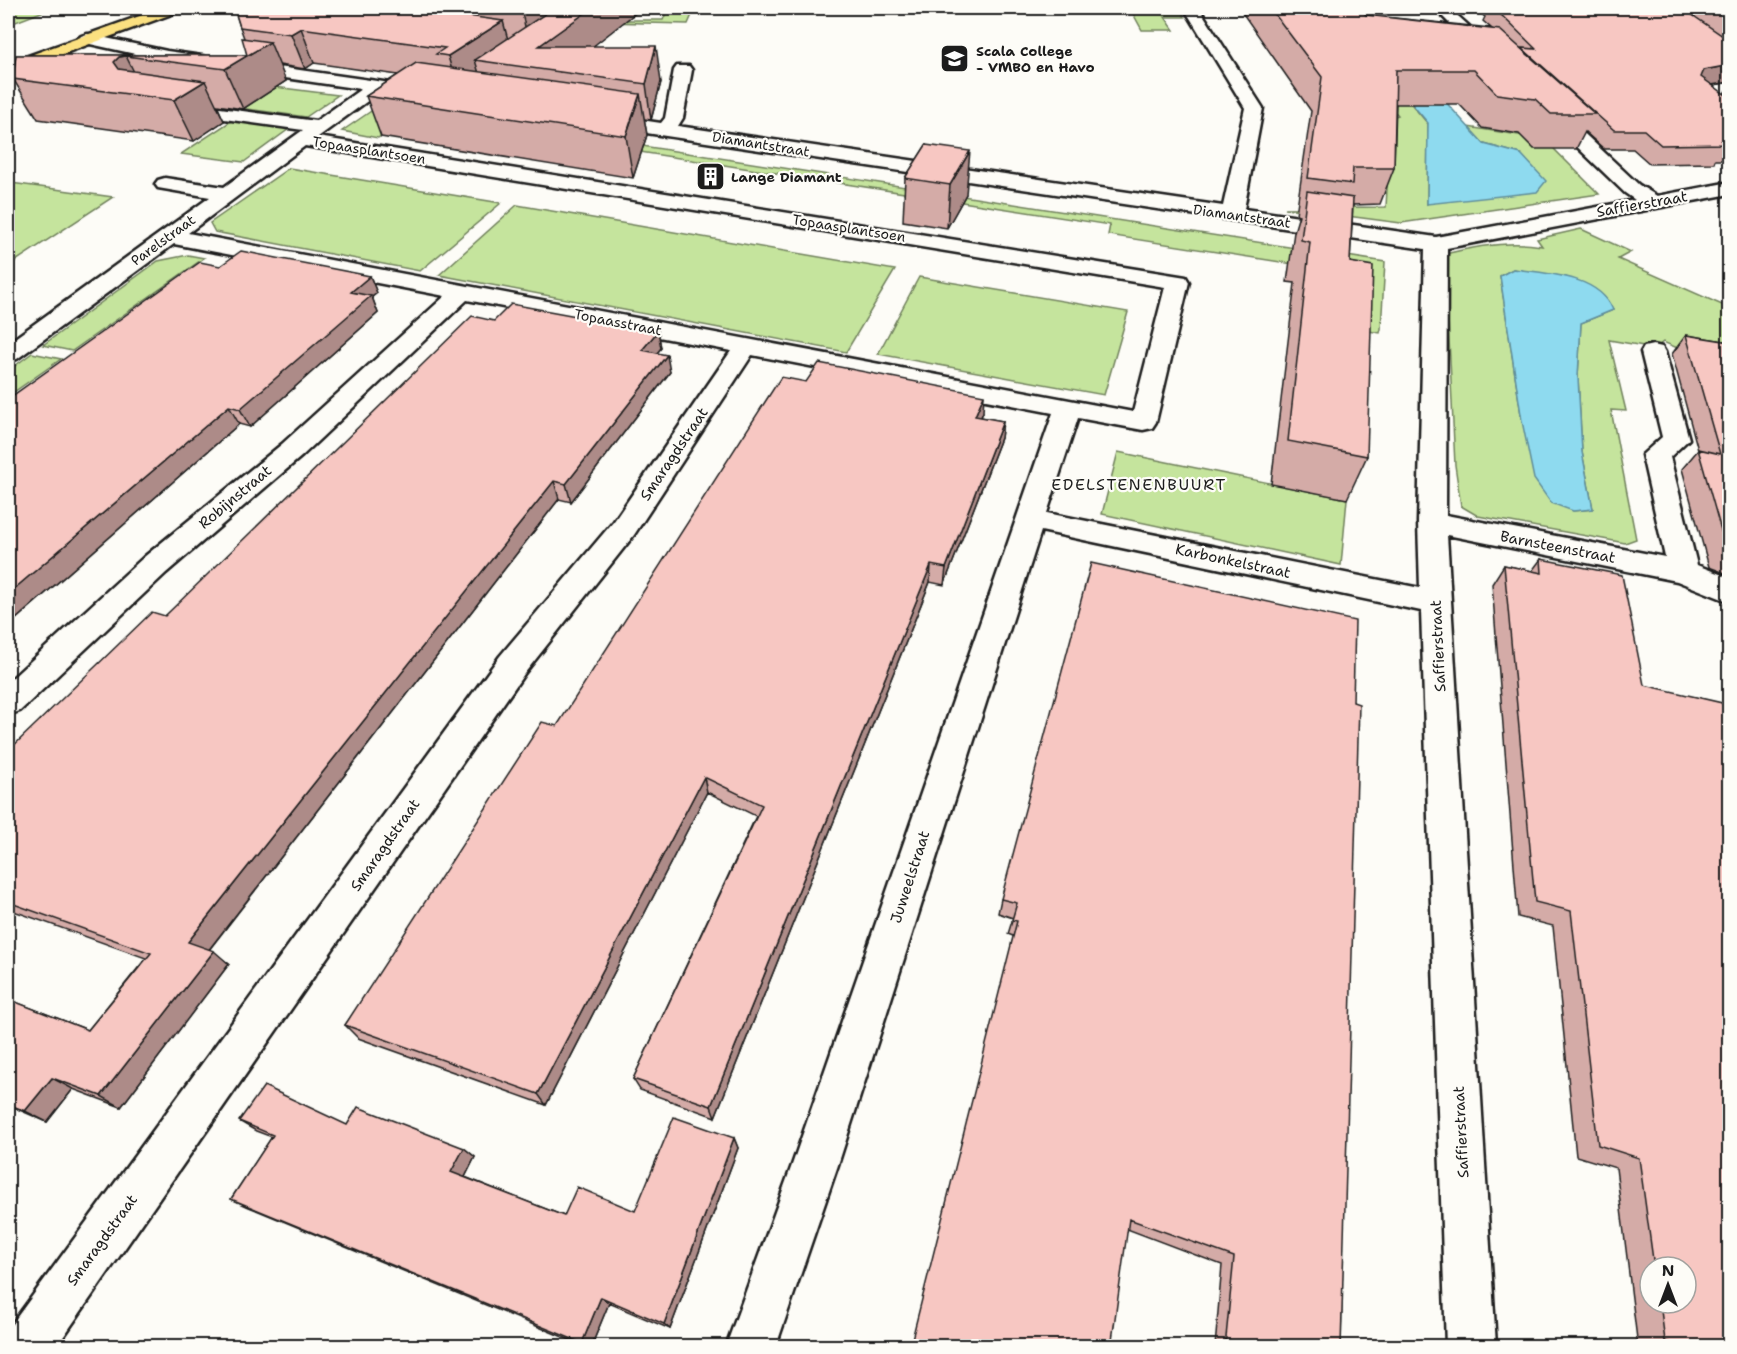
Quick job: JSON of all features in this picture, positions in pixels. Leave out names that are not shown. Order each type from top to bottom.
[{"type":"main road","points":[[8,69],[175,8]]},
{"type":"street","points":[[1192,8],[1254,108],[1232,215]]},
{"type":"street","points":[[1441,8],[1505,69]]},
{"type":"street","points":[[87,39],[117,47],[442,96]]},
{"type":"street","points":[[666,130],[674,118],[683,69]]},
{"type":"street","name":"Parelstraat","points":[[8,354],[376,86]]},
{"type":"street","points":[[1730,87],[1701,93],[1730,114]]},
{"type":"street","points":[[1539,101],[1632,189],[1653,202]]},
{"type":"street","points":[[158,104],[319,127]]},
{"type":"street","name":"Diamantstraat","points":[[588,118],[1436,244]]},
{"type":"street","name":"Topaasplantsoen","points":[[301,140],[1178,282],[1143,422],[1068,407]]},
{"type":"street","points":[[165,184],[226,194]]},
{"type":"street","name":"Saffierstraat","points":[[1471,1347],[1432,522],[1436,244],[1730,188]]},
{"type":"street","name":"Topaasstraat","points":[[168,236],[1068,407]]},
{"type":"street","name":"Robijnstraat","points":[[8,702],[155,565],[292,450],[462,292]]},
{"type":"street","name":"Smaragdstraat","points":[[27,1347],[512,665],[624,528],[746,346]]},
{"type":"street","points":[[1653,352],[1676,439],[1656,455],[1683,571]]},
{"type":"street","name":"Juweelstraat","points":[[751,1347],[815,1164],[1068,407]]},
{"type":"street","name":"Karbonkelstraat","points":[[1030,519],[1436,603]]},
{"type":"street","name":"Barnsteenstraat","points":[[1432,522],[1683,571],[1730,591]]},
{"type":"green space","points":[[8,8],[52,8],[8,25]]},
{"type":"green space","points":[[695,8],[688,24],[588,20],[663,20],[666,13],[682,12]]},
{"type":"green space","points":[[1130,8],[1179,8],[1185,17],[1165,17],[1174,30],[1142,30]]},
{"type":"green space","points":[[1309,8],[1331,8],[1428,124],[1427,204],[1521,154],[1484,144],[1468,127],[1544,139],[1599,194],[1401,223],[1285,208],[1386,207],[1391,117],[1398,115]]},
{"type":"green space","points":[[163,73],[338,95],[306,117],[159,97]]},
{"type":"green space","points":[[380,105],[1385,262],[1381,329],[1380,333],[1358,329],[1338,271],[1108,235],[1110,225],[408,116],[378,138],[342,131]]},
{"type":"green space","points":[[231,121],[289,129],[244,162],[181,154]]},
{"type":"green space","points":[[289,168],[501,203],[420,271],[215,232],[210,223]]},
{"type":"green space","points":[[11,183],[113,197],[8,266],[8,185]]},
{"type":"green space","points":[[517,205],[895,270],[846,352],[439,275]]},
{"type":"green space","points":[[1581,229],[1631,252],[1618,259],[1729,308],[1729,359],[1685,351],[1663,342],[1655,348],[1609,340],[1626,411],[1611,410],[1636,539],[1625,543],[1478,516],[1461,506],[1455,465],[1445,254],[1493,245],[1542,246],[1537,239]],"holes":[[[1513,269],[1566,277],[1613,310],[1581,323],[1578,377],[1582,452],[1593,509],[1573,511],[1522,421],[1500,276]]]},
{"type":"green space","points":[[188,255],[204,258],[72,351],[43,345],[158,261]]},
{"type":"green space","points":[[919,277],[1128,312],[1104,395],[878,354]]},
{"type":"green space","points":[[32,353],[61,359],[8,396],[8,371]]},
{"type":"green space","points":[[1118,452],[1347,499],[1341,565],[1102,514]]},
{"type":"water","points":[[1331,8],[1360,8],[1484,144],[1521,154],[1546,181],[1537,192],[1427,204],[1428,123]]},
{"type":"water","points":[[1513,269],[1555,275],[1584,283],[1596,289],[1606,298],[1613,310],[1581,323],[1578,377],[1582,452],[1593,509],[1573,511],[1551,503],[1534,479],[1522,421],[1500,276]]},
{"type":"building","points":[[234,8],[412,8],[503,21],[448,56],[436,54],[445,48],[301,28],[291,34],[240,27]]},
{"type":"building","points":[[554,8],[592,8],[539,46],[656,46],[646,84],[475,60]]},
{"type":"building","points":[[1270,8],[1359,8],[1366,15],[1500,30],[1595,114],[1551,114],[1535,99],[1497,94],[1474,70],[1396,70],[1394,168],[1353,168],[1352,184],[1308,178],[1322,77]]},
{"type":"building","points":[[1494,8],[1682,8],[1730,41],[1730,65],[1704,70],[1701,77],[1730,98],[1730,141],[1722,141],[1726,144],[1661,145],[1644,130],[1614,130],[1522,48],[1536,49]]},
{"type":"building","points":[[1711,8],[1730,8],[1730,20]]},
{"type":"building","points":[[242,38],[270,42],[225,69],[126,56],[119,57],[114,62],[119,69],[205,81],[174,100],[13,79],[16,55],[247,55]]},
{"type":"building","points":[[416,63],[640,94],[626,136],[366,96]]},
{"type":"building","points":[[926,145],[970,151],[950,185],[905,178]]},
{"type":"building","points":[[1307,191],[1353,198],[1350,262],[1373,266],[1367,456],[1288,441],[1310,242],[1301,240]]},
{"type":"building","points":[[241,251],[370,276],[351,292],[371,296],[240,409],[229,406],[8,594],[8,399],[200,262],[220,266]]},
{"type":"building","points":[[511,304],[658,331],[642,350],[667,355],[566,484],[554,481],[188,942],[214,951],[101,1096],[52,1078],[25,1111],[8,1104],[8,999],[88,1030],[151,953],[8,902],[8,751],[152,612],[165,616],[472,316],[494,321]]},
{"type":"building","points":[[1686,335],[1730,342],[1730,550],[1726,548],[1698,449],[1720,454]]},
{"type":"building","points":[[819,363],[984,395],[975,416],[1003,421],[946,568],[931,565],[711,1106],[633,1079],[762,805],[704,777],[538,1094],[345,1025],[542,722],[557,726],[781,377],[806,382]]},
{"type":"building","points":[[1541,559],[1622,575],[1644,685],[1722,703],[1730,726],[1730,932],[1727,932],[1730,943],[1730,1347],[1681,1347],[1665,1341],[1662,1315],[1698,1315],[1698,1255],[1652,1255],[1639,1158],[1598,1145],[1571,911],[1535,902],[1504,565],[1542,573]]},
{"type":"building","points":[[1091,563],[1355,621],[1353,702],[1359,704],[1341,1347],[1225,1347],[1234,1257],[1129,1219],[1111,1347],[910,1347],[1017,921],[1012,920],[1017,903],[1001,899]]},
{"type":"building","points":[[264,1086],[347,1125],[358,1107],[464,1148],[451,1172],[564,1216],[577,1187],[635,1211],[674,1117],[734,1138],[664,1324],[601,1297],[582,1343],[231,1199],[273,1135],[239,1121]]},
{"type":"place","name":"Scala College - VMBO en Havo","points":[[955,59]]},
{"type":"place","name":"Lange Diamant","points":[[710,177]]},
{"type":"district","name":"EDELSTENENBUURT","points":[[1139,484]]}]
